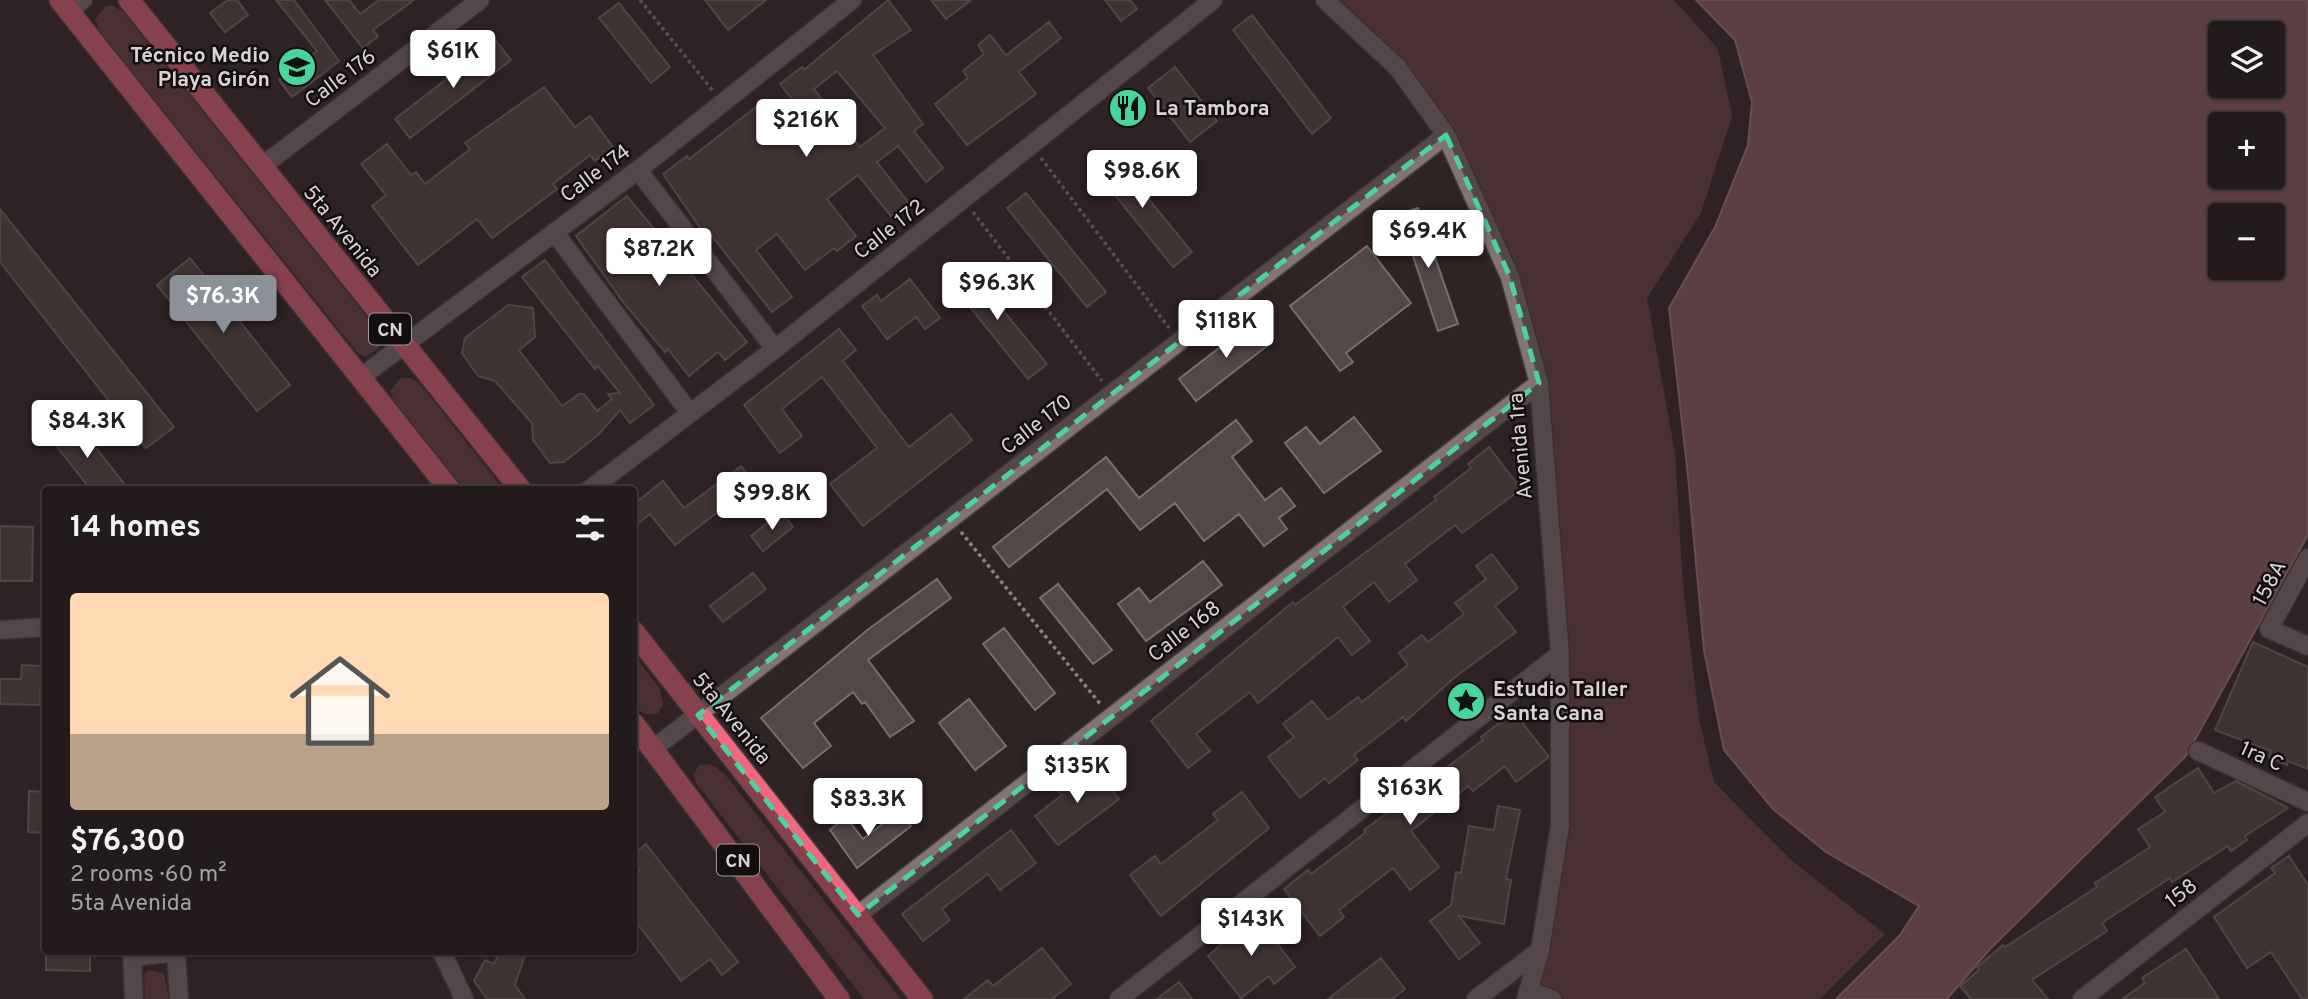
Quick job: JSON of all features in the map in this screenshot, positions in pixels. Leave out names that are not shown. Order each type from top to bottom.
[{"type":"highway","name":"5ta Avenida","points":[[129,0],[518,486]]},
{"type":"highway","name":"CN","points":[[70,4],[447,486]]},
{"type":"highway","name":"5ta Avenida","points":[[637,636],[922,999]]},
{"type":"highway","name":"CN","points":[[637,728],[839,999]]},
{"type":"street","name":"Calle 176","points":[[261,167],[480,0]]},
{"type":"street","name":"Calle 174","points":[[361,377],[638,170],[852,0]]},
{"type":"street","name":"Calle 172","points":[[594,486],[775,348],[1213,0]]},
{"type":"street","name":"Avenida 1ra","points":[[1325,0],[1398,68],[1446,135],[1510,277],[1539,383],[1559,654],[1560,826],[1539,950],[1527,995]]},
{"type":"street","name":"Calle 170","points":[[653,749],[1446,135]]},
{"type":"street","points":[[638,170],[775,348]]},
{"type":"street","points":[[554,232],[690,413]]},
{"type":"street","name":"Calle 168","points":[[858,915],[1539,383]]},
{"type":"street","name":"158A","points":[[2308,558],[2269,629],[2308,646]]},
{"type":"street","points":[[0,630],[42,627]]},
{"type":"street","points":[[1119,999],[1559,654]]},
{"type":"street","name":"1ra C","points":[[2198,751],[2308,802]]},
{"type":"street","name":"158","points":[[2082,999],[2308,824]]},
{"type":"street","points":[[1476,999],[1539,950]]},
{"type":"street","points":[[132,955],[134,999]]},
{"type":"street","points":[[176,955],[179,999]]},
{"type":"street","points":[[443,955],[464,999]]},
{"type":"street","points":[[1527,995],[1552,999]]},
{"type":"path","points":[[640,0],[722,103]]},
{"type":"path","points":[[1031,145],[1179,342]]},
{"type":"path","points":[[964,199],[1112,394]]},
{"type":"path","points":[[951,519],[1110,717]]},
{"type":"highlighted area","points":[[1446,135],[1510,277],[1539,383],[858,915],[698,715]]},
{"type":"shaded area","points":[[1325,0],[1674,0],[1718,49],[1732,116],[1701,213],[1647,298],[1675,453],[1683,586],[1699,719],[1714,782],[1791,860],[1885,934],[1820,999],[1552,999],[1528,991],[1560,826],[1539,383],[1510,277],[1446,135]]},
{"type":"shaded area","points":[[1696,0],[2308,0],[2308,535],[2186,756],[1990,949],[1947,999],[1836,999],[1900,935],[1919,906],[1826,852],[1773,809],[1724,750],[1704,650],[1669,308],[1715,227],[1748,145],[1752,102],[1735,40]]},
{"type":"shaded area","points":[[106,6],[114,6],[123,12],[377,330],[381,341],[378,349],[365,357],[357,352],[100,32],[95,19]]},
{"type":"shaded area","points":[[401,378],[410,378],[419,383],[501,486],[462,486],[394,401],[390,391]]},
{"type":"shaded area","points":[[637,659],[660,689],[663,705],[658,713],[647,714],[640,711],[637,706]]},
{"type":"shaded area","points":[[700,765],[716,767],[729,779],[901,999],[864,999],[696,783],[693,774]]},
{"type":"shaded area","points":[[149,970],[164,973],[169,999],[145,999],[144,974]]},
{"type":"building","points":[[228,0],[237,0],[248,15],[225,32],[210,13]]},
{"type":"building","points":[[276,0],[294,0],[339,61],[292,97],[279,80],[317,51]]},
{"type":"building","points":[[325,0],[349,0],[360,14],[379,0],[414,0],[373,30],[378,36],[363,48]]},
{"type":"building","points":[[705,0],[766,0],[728,30]]},
{"type":"building","points":[[888,0],[911,30],[873,55],[923,124],[914,131],[943,168],[926,182],[898,146],[877,162],[908,202],[891,216],[858,175],[827,199],[856,236],[837,251],[834,248],[805,270],[777,234],[756,250],[792,297],[772,312],[711,235],[707,238],[663,174],[687,156],[689,159],[756,107],[781,139],[807,119],[780,84],[802,67],[804,70]],"holes":[[[837,71],[885,128],[860,147],[814,89]]]},
{"type":"building","points":[[931,0],[971,0],[946,19]]},
{"type":"building","points":[[1105,0],[1130,0],[1137,9],[1121,21]]},
{"type":"building","points":[[619,3],[670,67],[651,83],[599,18]]},
{"type":"building","points":[[1252,15],[1331,118],[1312,134],[1233,30]]},
{"type":"building","points":[[1049,22],[1061,38],[1019,72],[1036,94],[967,145],[935,104],[968,78],[963,71],[984,54],[978,45],[990,35],[1006,55]]},
{"type":"building","points":[[496,41],[511,60],[410,138],[395,119]]},
{"type":"building","points":[[1175,67],[1217,121],[1190,142],[1148,88]]},
{"type":"building","points":[[544,87],[575,127],[590,116],[613,147],[595,161],[590,155],[553,184],[557,189],[492,238],[477,219],[418,265],[372,206],[386,195],[361,164],[387,144],[411,175],[416,172],[425,184],[470,149],[465,143]]},
{"type":"building","points":[[1111,153],[1192,252],[1173,267],[1093,168]]},
{"type":"building","points":[[1026,193],[1106,292],[1087,307],[1007,208]]},
{"type":"building","points":[[627,196],[747,342],[725,360],[718,352],[689,376],[668,349],[665,352],[623,302],[576,236]]},
{"type":"building","points":[[1418,208],[1458,324],[1438,331],[1399,214]]},
{"type":"building","points":[[0,209],[174,427],[146,448],[0,262]]},
{"type":"building","points":[[1367,246],[1411,303],[1346,353],[1353,362],[1340,371],[1290,306]]},
{"type":"building","points":[[190,258],[290,385],[257,411],[157,285]]},
{"type":"building","points":[[545,260],[654,405],[630,423],[620,410],[599,434],[564,462],[550,463],[533,440],[532,423],[495,381],[478,376],[462,353],[465,338],[508,305],[533,308],[535,337],[519,350],[562,406],[579,394],[584,394],[597,411],[612,399],[608,394],[620,393],[598,366],[595,369],[522,277]]},
{"type":"building","points":[[966,265],[1047,364],[1028,379],[948,280]]},
{"type":"building","points":[[910,279],[940,318],[925,329],[916,317],[887,339],[862,306],[877,295],[881,301]]},
{"type":"building","points":[[1255,320],[1272,342],[1196,401],[1179,379]]},
{"type":"building","points":[[839,329],[856,350],[843,361],[909,447],[951,414],[972,440],[863,526],[830,484],[877,448],[822,377],[782,409],[802,436],[780,453],[744,405]]},
{"type":"building","points":[[1354,417],[1381,451],[1324,493],[1285,443],[1306,427],[1320,444]]},
{"type":"building","points":[[1236,420],[1252,441],[1232,457],[1265,500],[1281,488],[1295,506],[1279,518],[1287,529],[1264,546],[1239,514],[1204,541],[1175,503],[1140,530],[1107,489],[1009,567],[993,547],[1106,457],[1139,498]]},
{"type":"building","points":[[75,421],[126,486],[88,486],[51,439]]},
{"type":"building","points":[[1489,447],[1521,489],[1462,533],[1455,525],[1405,564],[1417,580],[1389,602],[1374,582],[1343,607],[1370,641],[1352,655],[1338,637],[1258,703],[1250,692],[1196,734],[1210,751],[1188,768],[1151,721],[1293,602],[1295,605],[1436,500],[1434,497],[1471,468],[1468,464]]},
{"type":"building","points":[[741,466],[755,483],[675,545],[650,514],[637,525],[637,502],[663,481],[684,508]]},
{"type":"building","points":[[781,512],[793,527],[763,551],[751,536]]},
{"type":"building","points":[[0,526],[33,527],[32,581],[0,581]]},
{"type":"building","points":[[1492,554],[1518,588],[1495,606],[1516,632],[1455,677],[1406,721],[1403,717],[1354,755],[1358,760],[1329,783],[1325,778],[1300,798],[1268,757],[1294,737],[1283,724],[1312,701],[1328,720],[1358,697],[1362,702],[1408,665],[1399,653],[1422,635],[1428,642],[1464,614],[1455,603],[1486,579],[1476,566]]},
{"type":"building","points":[[1203,561],[1222,585],[1146,641],[1118,604],[1139,588],[1150,602]]},
{"type":"building","points":[[753,573],[766,589],[723,622],[710,606]]},
{"type":"building","points":[[937,579],[951,598],[868,660],[914,721],[890,737],[865,702],[862,704],[853,692],[814,723],[831,746],[803,768],[761,718],[870,628]]},
{"type":"building","points":[[1058,584],[1112,650],[1093,664],[1040,598]]},
{"type":"building","points":[[1004,628],[1055,693],[1035,710],[983,644]]},
{"type":"building","points":[[2253,642],[2308,667],[2308,769],[2288,761],[2287,765],[2269,757],[2271,751],[2215,730]]},
{"type":"building","points":[[22,665],[41,666],[40,705],[0,704],[0,679],[21,679]]},
{"type":"building","points":[[969,699],[1006,746],[975,770],[939,723]]},
{"type":"building","points":[[1514,712],[1549,757],[1516,782],[1505,766],[1473,791],[1468,786],[1411,831],[1439,867],[1410,890],[1393,868],[1339,910],[1344,917],[1320,936],[1284,889],[1308,870],[1311,874],[1365,833],[1364,830],[1483,740],[1481,737]]},
{"type":"building","points":[[1092,765],[1119,799],[1058,845],[1035,816],[1062,795],[1058,791]]},
{"type":"building","points":[[2198,768],[2214,793],[2236,781],[2288,808],[2245,836],[2247,840],[2231,851],[2228,846],[2172,882],[2170,878],[2102,923],[2107,931],[2032,980],[2048,999],[1971,999],[1960,986],[1979,970],[1977,967],[2003,945],[2005,947],[2097,887],[2095,883],[2150,847],[2138,829],[2165,812],[2155,797]]},
{"type":"building","points":[[29,791],[42,792],[42,833],[28,832]]},
{"type":"building","points":[[1242,792],[1269,828],[1161,916],[1130,875],[1155,856],[1161,864],[1218,820],[1213,814]]},
{"type":"building","points":[[1498,806],[1520,810],[1506,879],[1511,880],[1504,924],[1459,916],[1480,943],[1459,959],[1430,921],[1451,905],[1456,872],[1461,873],[1469,826],[1494,830]]},
{"type":"building","points":[[899,811],[911,826],[857,868],[830,830],[846,817],[863,839]]},
{"type":"building","points":[[1011,830],[1036,863],[1000,890],[988,874],[942,909],[950,920],[923,941],[902,914]]},
{"type":"building","points":[[646,844],[738,962],[722,975],[710,959],[681,981],[637,923],[637,872],[640,870],[637,866],[637,852]]},
{"type":"building","points":[[2289,856],[2308,885],[2308,999],[2302,999],[2271,952],[2247,968],[2214,917],[2275,873],[2271,868]]},
{"type":"building","points":[[1255,915],[1295,967],[1274,984],[1269,976],[1241,998],[1208,956]]},
{"type":"building","points":[[1042,948],[1071,984],[1052,999],[964,999],[988,980],[993,986]]},
{"type":"building","points":[[2186,949],[2219,999],[2122,999],[2145,983],[2142,978]]},
{"type":"building","points":[[46,955],[90,955],[90,971],[46,970]]},
{"type":"building","points":[[498,955],[525,955],[515,985],[525,999],[487,999],[474,981],[485,960],[494,964]]},
{"type":"building","points":[[1381,958],[1405,989],[1392,999],[1328,999]]},
{"type":"building","points":[[1179,982],[1192,999],[1157,999]]},
{"type":"place","name":"Técnico Medio Playa Girón","points":[[297,67]]},
{"type":"place","name":"La Tambora","points":[[1128,108]]},
{"type":"place","name":"Estudio Taller Santa Cana","points":[[1466,701]]}]
